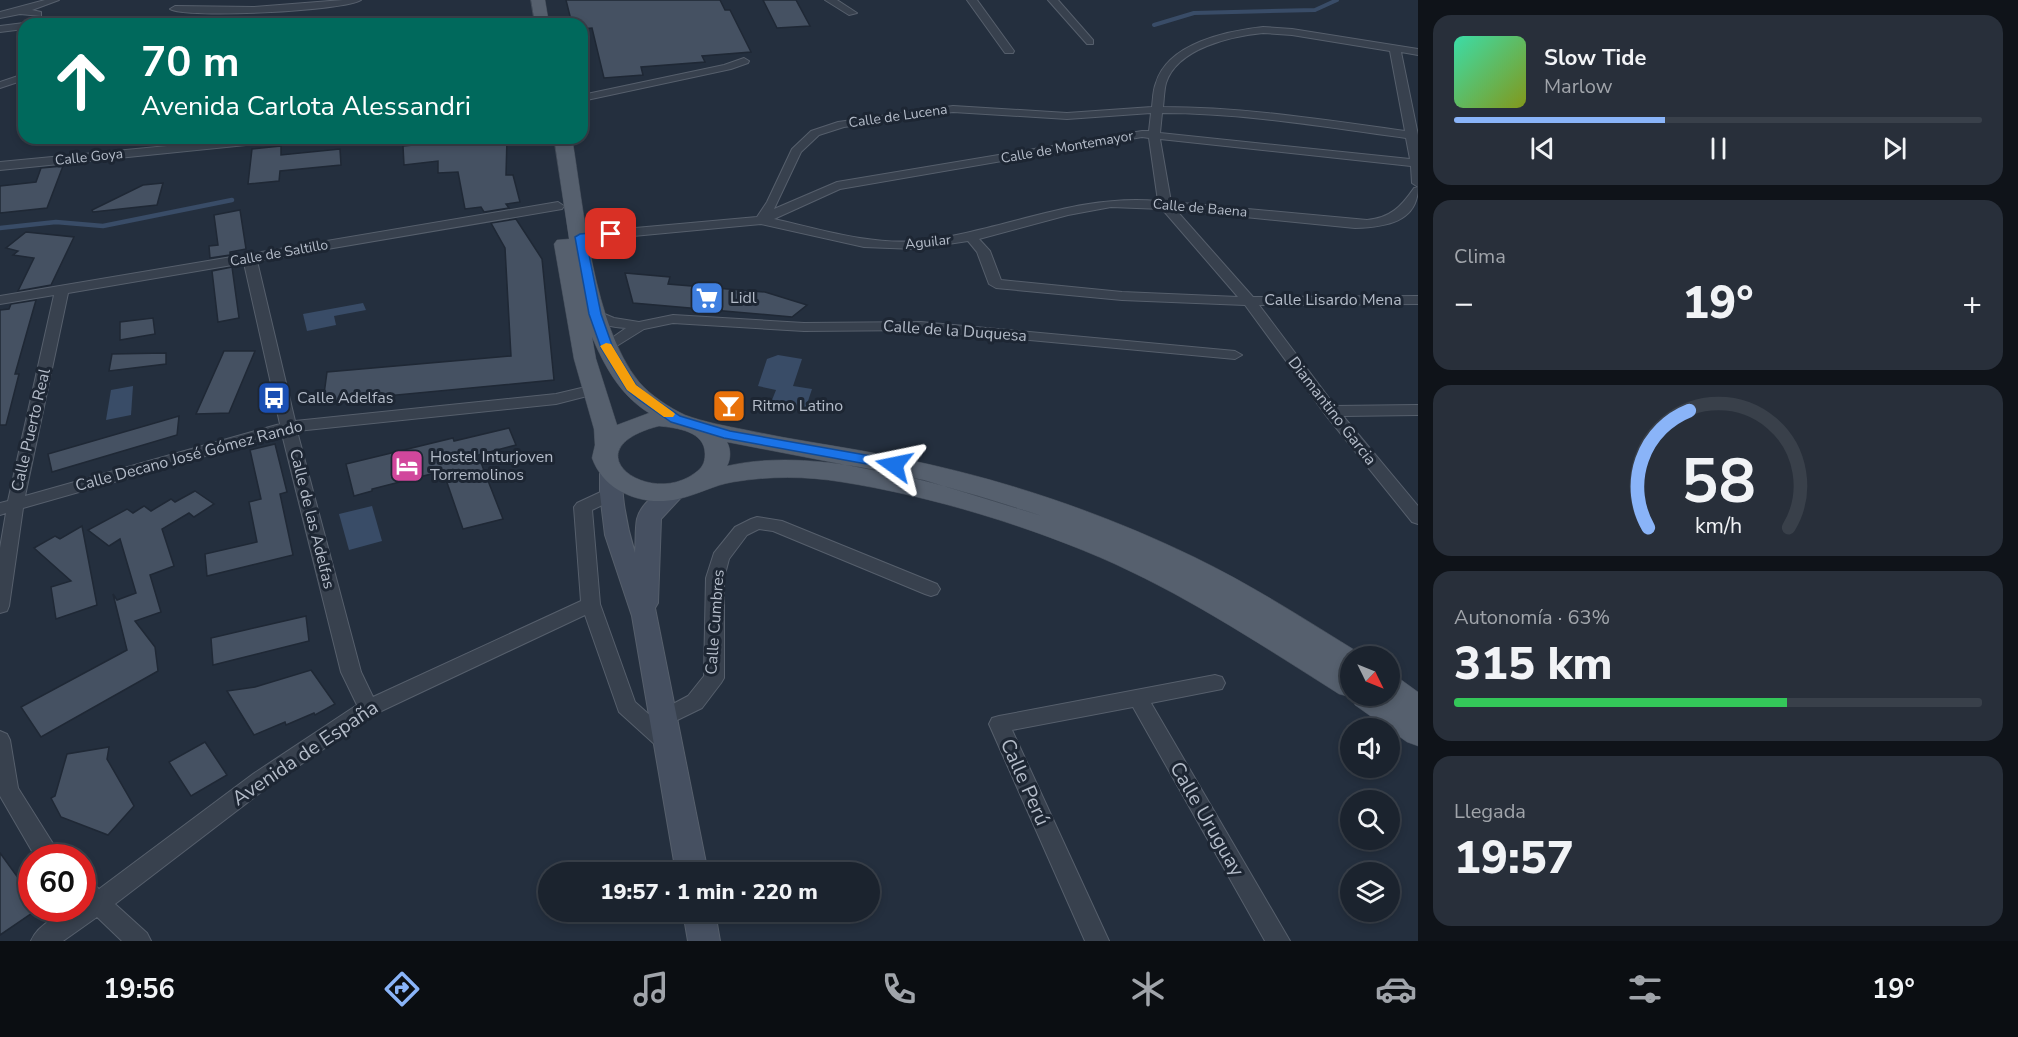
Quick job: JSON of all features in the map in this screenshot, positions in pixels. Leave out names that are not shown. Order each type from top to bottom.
[{"type":"main road","points":[[527,0],[530,18]]},
{"type":"main road","points":[[538,0],[541,18]]},
{"type":"main road","points":[[551,144],[560,162],[580,237],[595,314],[607,348],[631,387],[654,406],[676,419],[729,435],[874,460],[955,479],[1102,528],[1162,554],[1254,602],[1340,656]]},
{"type":"main road","points":[[562,144],[558,206],[575,307],[594,390],[606,429],[608,446]]},
{"type":"main road","points":[[676,419],[659,418],[627,427],[615,435],[605,455],[617,535],[645,616],[690,862]]},
{"type":"main road","points":[[701,427],[719,446],[719,458],[715,470],[704,480]]},
{"type":"main road","points":[[645,616],[649,517],[662,502],[676,491],[734,471],[768,468],[816,469],[867,477],[1042,525],[1093,544],[1146,568],[1241,618],[1340,679]]},
{"type":"main road","points":[[611,484],[622,483],[638,489],[657,492],[676,491]]},
{"type":"main road","points":[[1400,696],[1418,708]]},
{"type":"main road","points":[[1380,706],[1418,733]]},
{"type":"main road","points":[[701,922],[704,941]]},
{"type":"street","points":[[175,9],[219,12],[274,4],[343,3],[356,0]]},
{"type":"street","points":[[830,0],[852,12]]},
{"type":"street","points":[[972,0],[1009,51]]},
{"type":"street","points":[[1053,0],[1090,42]]},
{"type":"street","points":[[0,15],[52,1]]},
{"type":"street","points":[[38,18],[38,14],[52,1]]},
{"type":"street","points":[[20,11],[38,14]]},
{"type":"street","points":[[0,29],[18,27]]},
{"type":"street","points":[[1165,205],[1154,135],[1161,82],[1174,62],[1200,45],[1233,33],[1263,30],[1292,32],[1418,52]]},
{"type":"street","points":[[1395,49],[1417,163],[1418,183]]},
{"type":"street","points":[[588,97],[727,67],[744,61]]},
{"type":"street","points":[[0,85],[18,79]]},
{"type":"street","name":"Calle de Lucena","points":[[761,220],[773,202],[796,151],[815,132],[842,124],[952,109],[1067,116],[1158,110]]},
{"type":"street","points":[[1158,110],[1252,114],[1412,135]]},
{"type":"street","name":"Calle de Montemayor","points":[[761,220],[837,186],[1142,134],[1417,163]]},
{"type":"street","name":"Calle Goya","points":[[0,166],[225,144]]},
{"type":"street","name":"Calle de Baena","points":[[971,237],[1067,211],[1111,203],[1165,205],[1355,224],[1381,224],[1406,211],[1418,191]]},
{"type":"street","name":"Diamantino Garcia","points":[[1165,205],[1249,302],[1330,411],[1418,518]]},
{"type":"street","name":"Calle de Saltillo","points":[[0,300],[558,206]]},
{"type":"street","name":"Aguilar","points":[[580,237],[761,220],[810,232],[888,246],[915,245],[971,237],[983,251],[996,284],[1122,296],[1249,302]]},
{"type":"street","name":"Calle de las Adelfas","points":[[250,258],[288,427],[351,672],[368,708]]},
{"type":"street","name":"Calle Puerto Real","points":[[0,606],[7,507],[62,290]]},
{"type":"street","name":"Calle Lisardo Mena","points":[[1249,302],[1274,299],[1418,300]]},
{"type":"street","points":[[595,314],[610,322],[639,326]]},
{"type":"street","name":"Calle de la Duquesa","points":[[639,326],[673,319],[804,327],[921,326],[1235,355]]},
{"type":"street","points":[[607,348],[639,326]]},
{"type":"street","name":"Calle Decano José Gómez Rando","points":[[7,507],[288,427],[556,399],[594,390]]},
{"type":"street","points":[[1330,411],[1418,410]]},
{"type":"street","points":[[611,484],[583,507],[591,604],[626,706],[665,731]]},
{"type":"street","name":"Calle Cumbres","points":[[665,731],[696,702],[714,678],[715,578],[720,557],[741,531],[757,523],[776,525],[931,589]]},
{"type":"street","name":"Avenida de España","points":[[96,892],[368,708],[591,604]]},
{"type":"street","name":"Calle Perú","points":[[1097,941],[999,724],[1215,683]]},
{"type":"street","name":"Calle Uruguay","points":[[1137,696],[1278,941]]},
{"type":"street","points":[[0,740],[8,790],[40,844]]},
{"type":"street","points":[[96,902],[139,941]]},
{"type":"street","name":"Avenida de España","points":[[43,941],[63,922]]},
{"type":"water","points":[[363,303],[366,310],[334,316],[336,325],[307,331],[303,314]]},
{"type":"water","points":[[778,355],[802,359],[793,386],[812,389],[805,410],[770,405],[776,390],[758,386],[767,359]]},
{"type":"water","points":[[133,386],[131,415],[106,420],[111,390]]},
{"type":"water","points":[[372,506],[382,541],[349,550],[339,514]]},
{"type":"building","points":[[566,0],[720,0],[725,10],[730,10],[751,52],[702,56],[705,62],[641,67],[643,75],[604,78],[592,28],[588,28],[588,18],[570,18]]},
{"type":"building","points":[[763,0],[796,0],[810,26],[777,28]]},
{"type":"building","points":[[507,144],[506,175],[513,175],[520,202],[506,204],[509,208],[484,212],[481,207],[465,209],[458,172],[438,173],[438,161],[404,165],[403,146]]},
{"type":"building","points":[[281,146],[281,155],[340,149],[341,165],[280,171],[279,181],[248,184],[252,149]]},
{"type":"building","points":[[63,166],[47,208],[0,213],[0,186],[36,182],[41,168]]},
{"type":"building","points":[[163,183],[157,205],[93,212],[92,210],[143,185]]},
{"type":"building","points":[[240,210],[246,249],[230,252],[230,255],[210,258],[209,246],[218,245],[214,215]]},
{"type":"building","points":[[516,219],[542,259],[554,380],[323,402],[327,372],[511,356],[505,248],[491,223]]},
{"type":"building","points":[[26,232],[74,237],[51,285],[18,291],[34,258],[13,255],[18,251],[6,248]]},
{"type":"building","points":[[232,267],[239,318],[218,322],[212,271]]},
{"type":"building","name":"Lidl","points":[[625,273],[670,277],[668,284],[765,292],[807,305],[792,317],[633,303]]},
{"type":"building","points":[[36,300],[15,374],[19,374],[6,425],[0,425],[0,310],[9,309],[11,304]]},
{"type":"building","points":[[153,318],[155,334],[120,340],[120,322]]},
{"type":"building","points":[[224,351],[255,351],[229,413],[196,414]]},
{"type":"building","points":[[166,353],[166,364],[109,371],[112,354]]},
{"type":"building","points":[[179,416],[177,435],[52,472],[48,454]]},
{"type":"building","points":[[509,428],[516,445],[478,455],[503,519],[463,529],[443,471],[372,489],[372,491],[354,496],[346,464],[453,438],[454,441]]},
{"type":"building","points":[[275,444],[287,492],[280,494],[293,555],[207,576],[205,554],[257,542],[249,502],[261,499],[250,450]]},
{"type":"building","points":[[195,491],[214,504],[194,517],[189,513],[162,529],[174,566],[150,575],[161,612],[135,621],[155,647],[158,671],[41,737],[21,707],[127,650],[113,594],[117,600],[136,593],[120,539],[109,546],[88,530],[127,509],[133,513],[144,506],[151,511],[171,499],[175,502]]},
{"type":"building","points":[[82,526],[97,605],[56,619],[51,587],[71,581],[34,548],[55,536],[60,539]]},
{"type":"building","points":[[306,616],[309,641],[213,665],[211,638]]},
{"type":"building","points":[[311,670],[335,704],[315,715],[314,713],[286,725],[285,722],[254,735],[227,691],[255,687]]},
{"type":"building","points":[[205,742],[227,775],[191,796],[169,762]]},
{"type":"building","points":[[109,747],[107,759],[134,806],[108,835],[61,817],[51,798],[55,796],[67,754]]},
{"type":"building","points":[[0,853],[18,878],[19,922],[0,935]]},
{"type":"waterway","points":[[1154,25],[1194,13],[1315,10],[1337,0]]},
{"type":"waterway","points":[[0,228],[56,222],[103,226],[232,200]]},
{"type":"slow traffic","points":[[606,346],[631,387],[668,414]]},
{"type":"place","name":"Lidl","points":[[707,298]]},
{"type":"place","name":"Calle Adelfas","points":[[274,398]]},
{"type":"place","name":"Ritmo Latino","points":[[729,406]]},
{"type":"place","name":"Hostel Inturjoven Torremolinos","points":[[407,466]]},
{"type":"route","points":[[611,234],[580,237],[595,314],[607,348],[631,387],[642,397],[676,419],[729,435],[894,465]]}]
